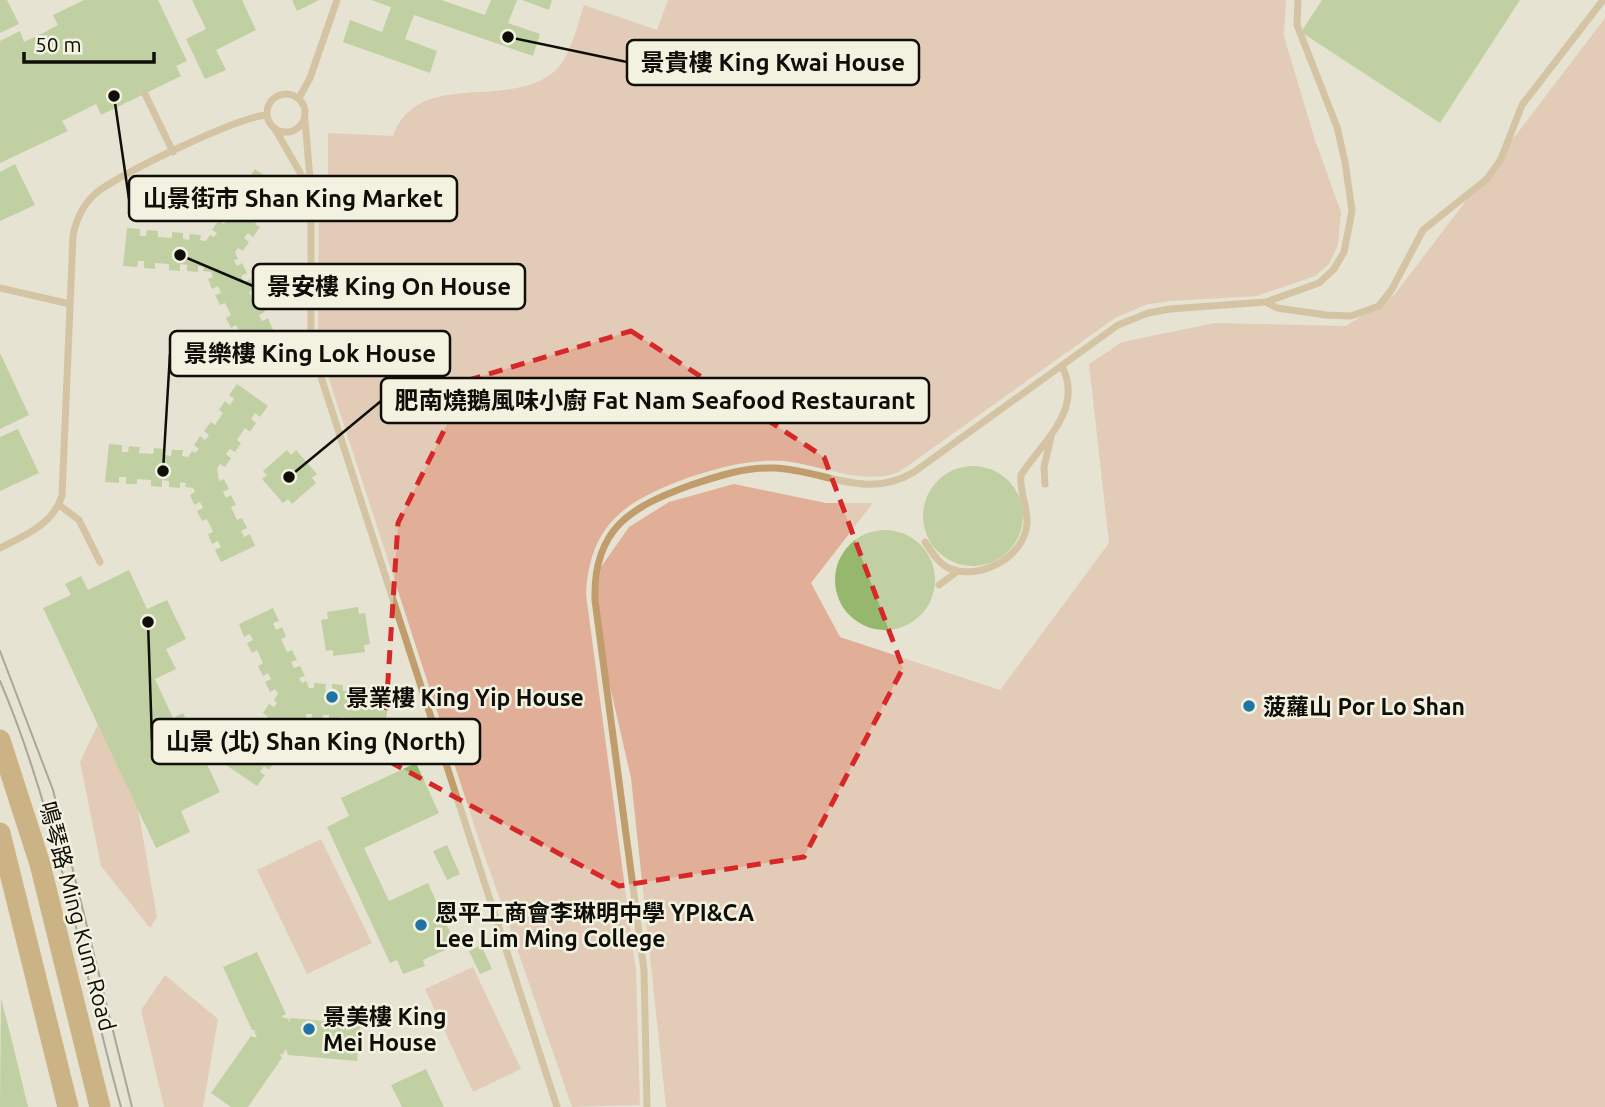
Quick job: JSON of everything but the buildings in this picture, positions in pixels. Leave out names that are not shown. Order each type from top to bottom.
[{"type":"main road","name":"鳴琴路 Ming Kum Road","points":[[0,740],[40,864],[100,1107]]},
{"type":"main road","points":[[0,833],[68,1107]]},
{"type":"lane","points":[[299,98],[310,78],[337,0]]},
{"type":"lane","points":[[647,1107],[644,970],[595,600],[596,568],[604,544],[624,518],[646,503],[712,478],[742,471],[793,470],[875,486],[899,480],[1118,325],[1147,313],[1266,302],[1319,283],[1334,269],[1350,230],[1352,211],[1337,127],[1297,25],[1298,0]]},
{"type":"lane","points":[[1266,302],[1277,308],[1351,316],[1379,306],[1392,289],[1423,230],[1487,178],[1501,159],[1522,105],[1603,0]]},
{"type":"lane","points":[[145,94],[173,152]]},
{"type":"lane","points":[[311,191],[267,115],[270,103],[280,95],[299,98],[304,104],[311,191],[311,346],[557,1107]]},
{"type":"lane","points":[[0,548],[41,526],[59,505],[64,487],[75,224],[95,194],[115,180],[243,118],[267,115]]},
{"type":"lane","points":[[275,129],[282,132],[296,131],[305,120]]},
{"type":"lane","points":[[0,288],[70,304]]},
{"type":"lane","points":[[925,542],[942,564],[958,571],[982,570],[1001,562],[1013,552],[1027,525],[1021,475],[1064,415],[1070,392],[1062,366]]},
{"type":"lane","points":[[1045,484],[1045,459],[1052,433]]},
{"type":"lane","points":[[59,505],[79,520],[100,562]]},
{"type":"lane","points":[[939,585],[958,571]]},
{"type":"highlighted area","points":[[631,331],[824,457],[903,668],[804,857],[619,886],[383,758],[398,523],[469,380]]},
{"type":"shaded area","points":[[668,0],[1286,0],[1284,36],[1315,140],[1341,212],[1338,245],[1329,264],[1315,276],[1257,296],[1170,301],[1145,305],[1115,318],[899,472],[870,477],[784,461],[736,464],[668,486],[630,505],[616,517],[604,531],[595,549],[586,594],[636,971],[640,1105],[572,1107],[477,834],[318,345],[319,197],[328,197],[328,133],[393,136],[405,115],[423,102],[444,96],[516,88],[538,82],[557,69],[562,62],[584,5],[657,30]]},
{"type":"shaded area","points":[[1605,18],[1605,1107],[666,1107],[631,778],[594,617],[601,567],[629,527],[669,502],[734,484],[826,503],[873,503],[811,583],[840,637],[1000,690],[1109,543],[1089,364],[1122,342],[1215,323],[1346,326],[1395,294]]},
{"type":"shaded area","points":[[98,724],[138,809],[157,917],[150,928],[101,866],[80,762]]},
{"type":"shaded area","points":[[321,839],[372,943],[307,974],[257,870]]},
{"type":"shaded area","points":[[473,967],[521,1069],[473,1092],[425,989]]},
{"type":"shaded area","points":[[165,975],[218,1019],[203,1107],[164,1107],[141,1010]]},
{"type":"tram line","points":[[0,651],[53,790],[132,1107]]},
{"type":"tram line","points":[[0,681],[38,785],[121,1107]]},
{"type":"place","name":"景貴樓 King Kwai House","points":[[508,37]]},
{"type":"place","name":"山景街市 Shan King Market","points":[[114,96]]},
{"type":"place","name":"景安樓 King On House","points":[[180,255]]},
{"type":"place","name":"景樂樓 King Lok House","points":[[163,471]]},
{"type":"place","name":"肥南燒鵝風味小廚 Fat Nam Seafood Restaurant","points":[[289,477]]},
{"type":"place","name":"山景 (北) Shan King (North)","points":[[148,622]]},
{"type":"place","name":"景業樓 King Yip House","points":[[332,697]]},
{"type":"place","name":"菠蘿山 Por Lo Shan","points":[[1249,706]]},
{"type":"place","name":"恩平工商會李琳明中學 YPI&CA Lee Lim Ming College","points":[[421,925]]},
{"type":"place","name":"景美樓 King Mei House","points":[[309,1029]]}]
